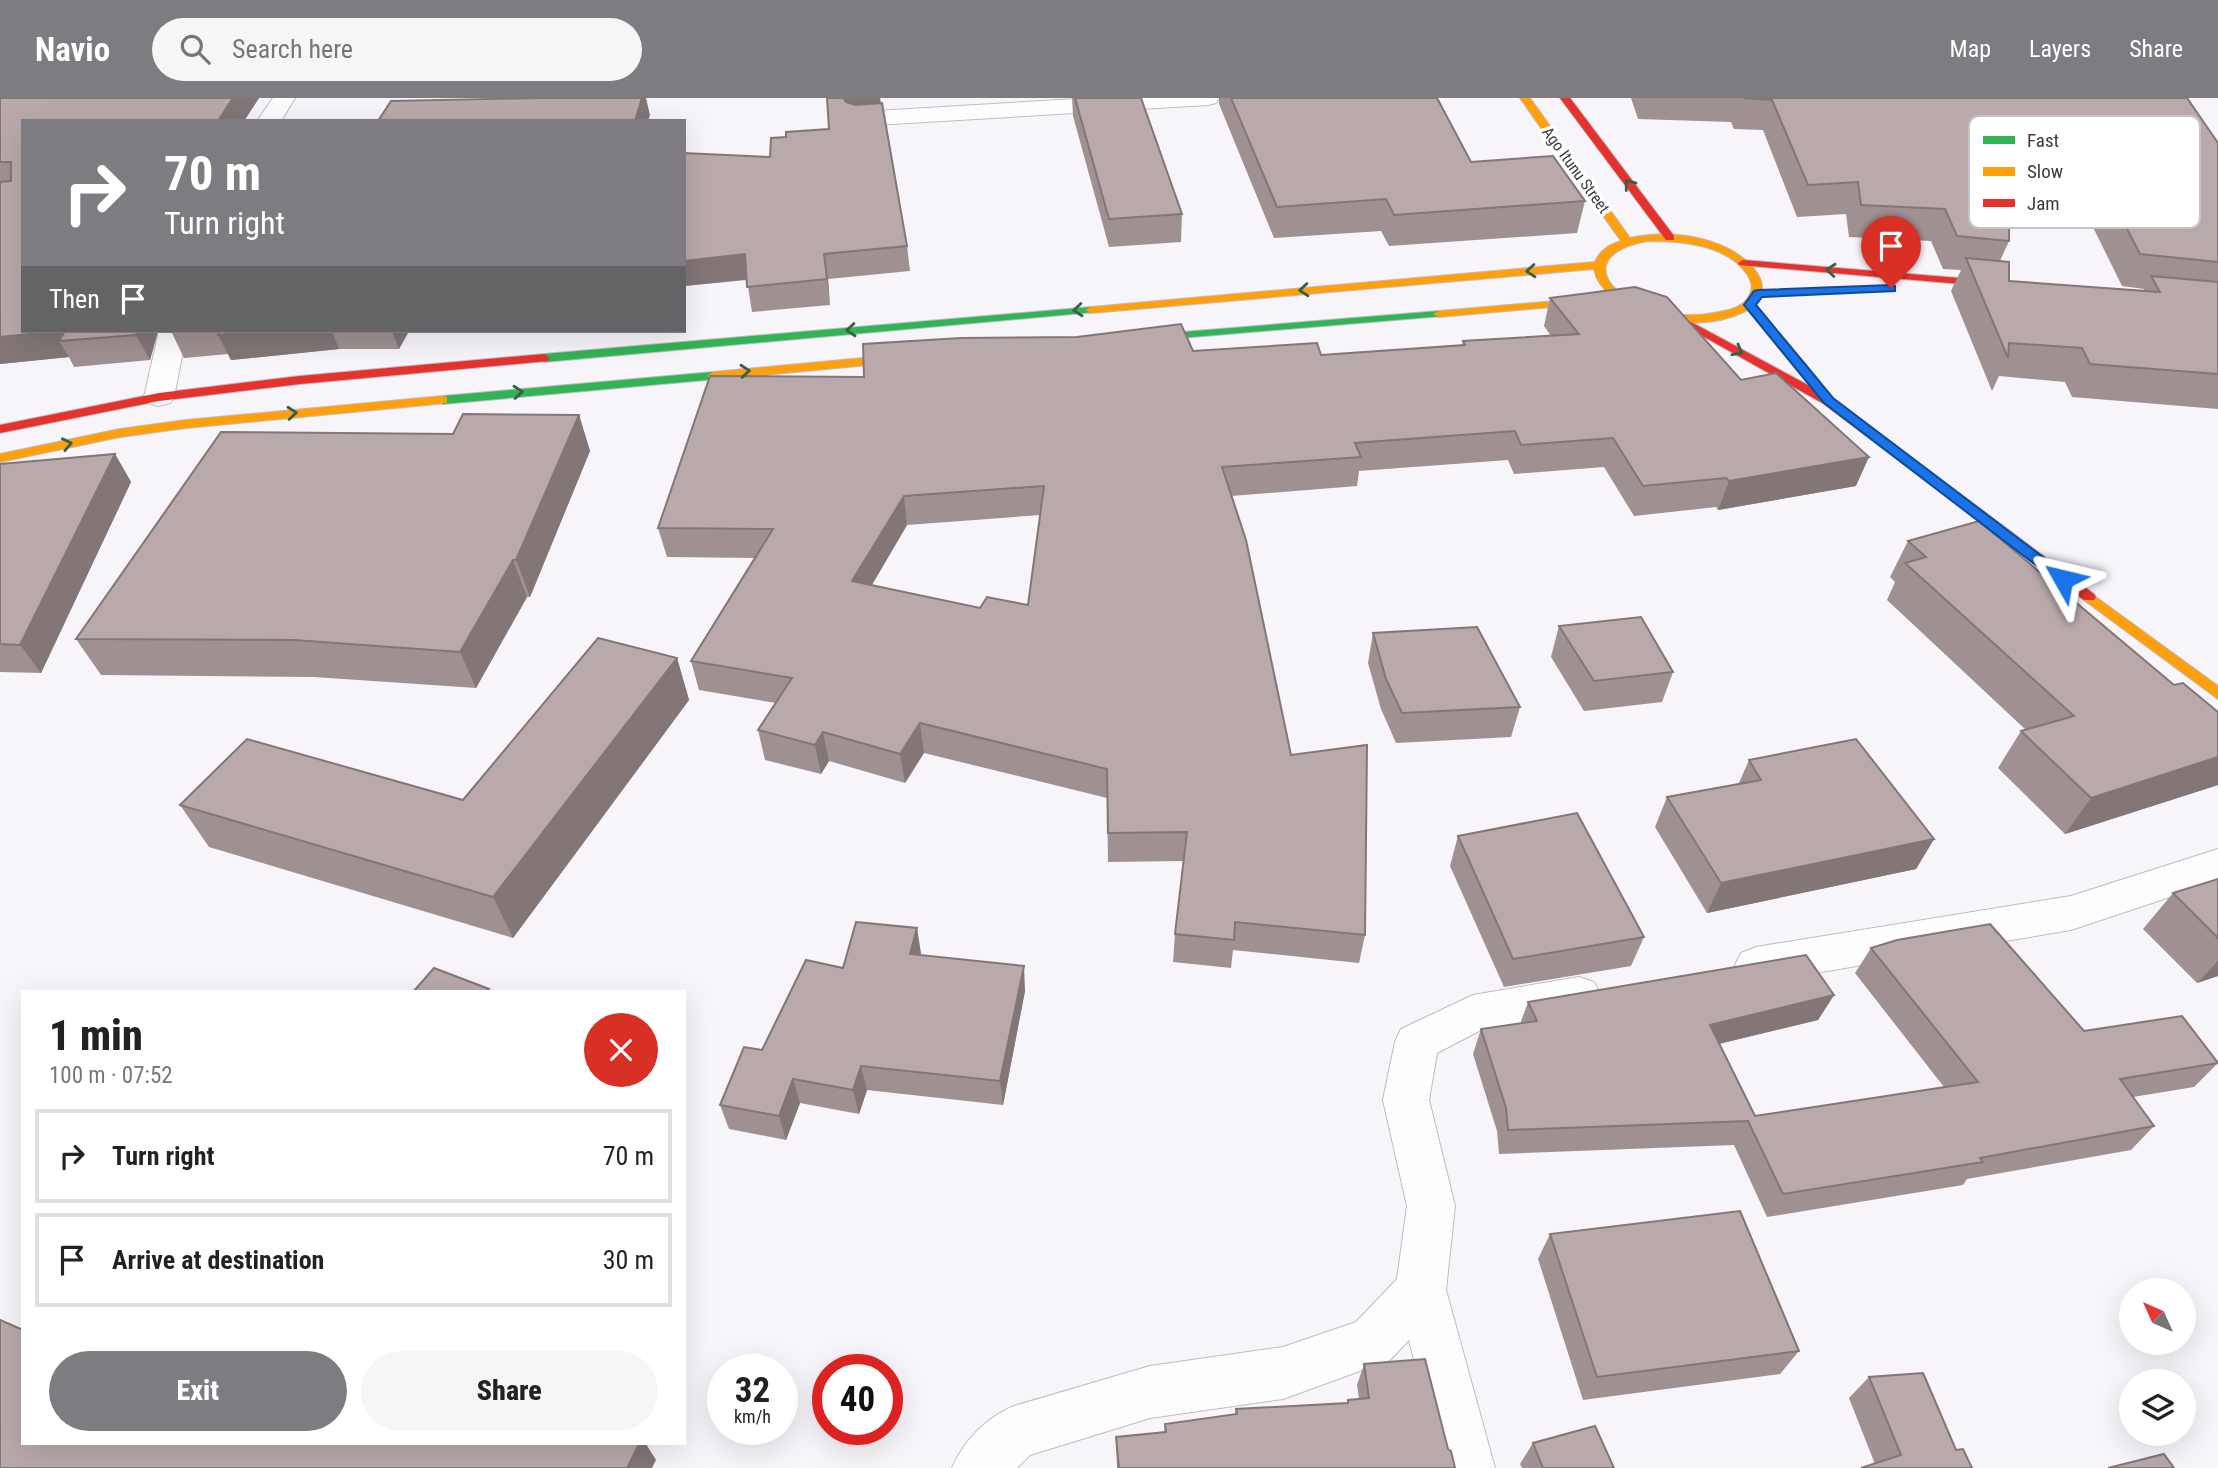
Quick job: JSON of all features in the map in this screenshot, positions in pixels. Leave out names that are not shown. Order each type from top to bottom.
[{"type":"main road","name":"Ago Itunu Street","points":[[1525,98],[1627,242]]},
{"type":"main road","name":"Ago Itunu Street","points":[[1565,98],[1670,238]]},
{"type":"main road","points":[[1760,297],[1732,314],[1678,318],[1646,311],[1620,298],[1603,282],[1599,265],[1604,256],[1627,242],[1670,238],[1711,246],[1743,263],[1757,278],[1760,297],[1828,401]]},
{"type":"main road","points":[[1743,263],[2024,287]]},
{"type":"main road","points":[[0,429],[159,397],[300,380],[1599,265]]},
{"type":"main road","points":[[1864,289],[1996,284]]},
{"type":"main road","points":[[1120,340],[1620,298]]},
{"type":"main road","points":[[1678,318],[1828,401],[2218,694]]},
{"type":"main road","points":[[0,458],[120,433],[186,424],[926,356]]},
{"type":"street","points":[[270,119],[285,98]]},
{"type":"street","points":[[859,119],[1208,98]]},
{"type":"street","points":[[159,397],[173,333]]},
{"type":"street","points":[[1713,972],[2071,913],[2218,865]]},
{"type":"street","points":[[1468,1468],[1421,1290],[1431,1206],[1406,1100],[1417,1042],[1473,1013],[1620,988]]},
{"type":"street","points":[[979,1468],[1014,1433],[1150,1392],[1283,1373],[1372,1342],[1421,1290]]},
{"type":"building","points":[[0,98],[233,98],[219,119],[21,119],[21,333],[38,333],[0,337],[0,182],[11,181],[11,162],[0,162]]},
{"type":"building","points":[[642,98],[636,119],[379,119],[391,101]]},
{"type":"building","points":[[827,98],[843,98],[855,105],[882,103],[907,246],[824,254],[827,279],[747,287],[745,254],[686,261],[686,153],[770,157],[771,138],[786,137],[786,132],[829,129]]},
{"type":"building","points":[[1075,98],[1141,98],[1182,214],[1109,219]]},
{"type":"building","points":[[1231,98],[1437,98],[1471,162],[1553,156],[1585,201],[1394,215],[1386,199],[1277,207]]},
{"type":"building","points":[[1743,98],[2187,98],[2199,116],[1969,116],[1969,228],[2009,228],[2009,241],[1957,236],[1945,209],[1861,205],[1858,182],[1808,185],[1772,100]]},
{"type":"building","points":[[2200,117],[2218,143],[2218,262],[2140,254],[2127,228],[2200,228]]},
{"type":"building","points":[[1966,258],[2009,262],[2009,281],[2160,292],[2151,276],[2218,282],[2218,374],[2090,364],[2082,348],[2009,343],[2008,358]]},
{"type":"building","points":[[1635,287],[1667,297],[1741,380],[1776,373],[1869,457],[1729,481],[1726,478],[1643,486],[1613,438],[1521,445],[1515,431],[1355,443],[1361,457],[1222,467],[1246,540],[1291,755],[1367,745],[1365,935],[1235,922],[1234,940],[1175,934],[1187,832],[1108,833],[1107,769],[920,723],[900,754],[823,732],[815,745],[758,730],[792,678],[691,661],[773,529],[658,528],[710,376],[864,377],[863,344],[961,338],[1077,337],[1181,324],[1193,351],[1317,343],[1321,355],[1465,345],[1463,341],[1579,334],[1550,298]],"holes":[[[1044,486],[1028,605],[987,597],[980,608],[852,581],[904,496]]]},
{"type":"building","points":[[64,333],[136,333],[136,335],[59,341]]},
{"type":"building","points":[[463,414],[579,415],[516,560],[513,560],[460,652],[294,640],[76,639],[221,432],[453,434]]},
{"type":"building","points":[[115,454],[20,645],[0,644],[0,464]]},
{"type":"building","points":[[1979,521],[2174,685],[2183,683],[2218,712],[2218,757],[2091,798],[2021,731],[2074,716],[1905,563],[1926,557],[1908,541]]},
{"type":"building","points":[[1641,617],[1673,672],[1594,681],[1559,626]]},
{"type":"building","points":[[1477,627],[1520,707],[1402,713],[1386,679],[1373,633]]},
{"type":"building","points":[[598,638],[677,658],[493,897],[180,805],[247,739],[463,800]]},
{"type":"building","points":[[1856,739],[1934,839],[1721,883],[1667,797],[1761,780],[1749,760]]},
{"type":"building","points":[[1577,813],[1644,937],[1513,959],[1458,836]]},
{"type":"building","points":[[2218,879],[2218,938],[2173,893]]},
{"type":"building","points":[[856,922],[917,928],[910,954],[1024,966],[1000,1081],[861,1066],[853,1090],[793,1079],[779,1116],[720,1105],[744,1047],[762,1050],[806,960],[843,968]]},
{"type":"building","points":[[1990,924],[2084,1031],[2182,1016],[2218,1063],[2120,1079],[2154,1126],[1980,1158],[1983,1162],[1783,1194],[1748,1121],[1508,1130],[1506,1108],[1481,1029],[1537,1021],[1528,1002],[1806,955],[1834,995],[1710,1025],[1755,1116],[1978,1082],[1871,948],[1897,940]]},
{"type":"building","points":[[434,968],[489,989],[488,990],[415,990]]},
{"type":"building","points":[[1740,1211],[1799,1351],[1597,1377],[1550,1234]]},
{"type":"building","points":[[0,1320],[21,1329],[21,1445],[638,1445],[627,1468],[0,1468]]},
{"type":"building","points":[[1425,1359],[1455,1468],[1119,1468],[1116,1437],[1166,1432],[1165,1424],[1237,1414],[1236,1409],[1348,1403],[1348,1400],[1369,1398],[1364,1364]]},
{"type":"building","points":[[1923,1373],[1956,1450],[1963,1449],[1972,1468],[1861,1468],[1901,1455],[1869,1377]]},
{"type":"building","points":[[1595,1426],[1614,1468],[1543,1468],[1533,1443]]},
{"type":"building","points":[[2164,1454],[2174,1468],[2108,1468]]},
{"type":"traffic: fast","points":[[544,358],[1091,310]]},
{"type":"traffic: fast","points":[[1133,339],[1439,314]]},
{"type":"traffic: fast","points":[[443,400],[713,376]]},
{"type":"traffic: slow","points":[[1525,98],[1627,242]]},
{"type":"traffic: slow","points":[[1648,238],[1700,243],[1734,256],[1754,276],[1758,287],[1756,296],[1748,305],[1734,312],[1705,318],[1667,317],[1631,305],[1605,283],[1599,265],[1603,256],[1612,248],[1648,238]]},
{"type":"traffic: slow","points":[[1091,310],[1599,265]]},
{"type":"traffic: slow","points":[[1439,314],[1603,300]]},
{"type":"traffic: slow","points":[[1750,305],[1816,385]]},
{"type":"traffic: slow","points":[[713,376],[916,357]]},
{"type":"traffic: slow","points":[[0,458],[120,433],[186,424],[443,400]]},
{"type":"traffic: slow","points":[[2089,597],[2218,694]]},
{"type":"traffic: jam","points":[[1565,98],[1670,238]]},
{"type":"traffic: jam","points":[[1743,263],[2007,285]]},
{"type":"traffic: jam","points":[[1678,318],[1828,401],[2089,597]]},
{"type":"traffic: jam","points":[[0,429],[159,397],[300,380],[544,358]]},
{"type":"route","points":[[1891,288],[1758,293],[1750,305],[1828,401],[2063,579]]}]
